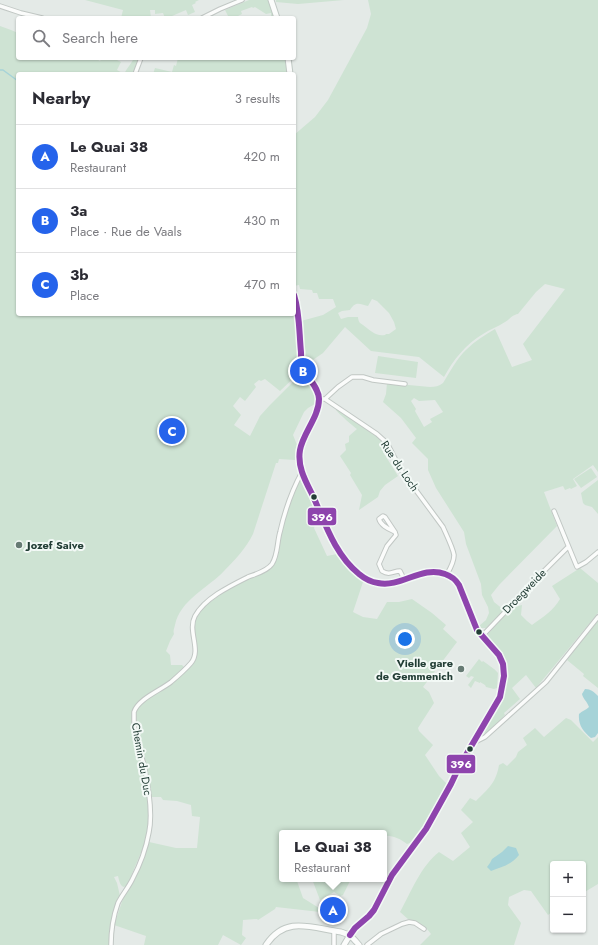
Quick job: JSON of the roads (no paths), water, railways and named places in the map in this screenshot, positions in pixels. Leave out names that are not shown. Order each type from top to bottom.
[{"type":"main road","points":[[271,0],[276,16]]},
{"type":"main road","points":[[288,60],[290,72]]},
{"type":"main road","points":[[296,303],[298,310],[302,362],[305,373],[316,390],[319,399],[317,408],[300,450],[299,460],[302,472],[333,540],[355,571],[365,580],[377,584],[389,584],[430,571],[447,574],[459,584],[475,626],[481,636],[501,659],[504,676],[500,697],[459,767],[426,829],[392,875],[374,910],[355,928],[344,945]]},
{"type":"main road","points":[[266,945],[281,929],[300,925],[350,935],[358,945]]},
{"type":"street","points":[[206,16],[242,0]]},
{"type":"street","points":[[0,6],[34,16]]},
{"type":"street","points":[[136,72],[140,60]]},
{"type":"street","points":[[319,399],[325,399],[352,377],[363,377],[373,380],[405,384]]},
{"type":"street","name":"Rue du Loch","points":[[325,399],[387,443],[401,470],[443,527],[448,537],[454,555],[451,567],[447,574]]},
{"type":"street","name":"Chemin du Duc","points":[[111,945],[112,926],[116,909],[140,864],[150,830],[150,811],[146,776],[135,735],[134,716],[136,709],[144,699],[171,682],[193,660],[195,650],[193,625],[195,616],[203,606],[218,594],[271,565],[289,499],[302,472]]},
{"type":"street","points":[[554,511],[577,567],[598,552]]},
{"type":"street","points":[[395,532],[379,522],[379,519],[384,516],[395,532],[395,536],[387,546],[379,564],[382,571],[385,573],[390,574],[398,571],[404,579]]},
{"type":"street","name":"Droegweide","points":[[481,636],[568,547]]},
{"type":"street","points":[[472,744],[485,737],[546,682],[598,617]]},
{"type":"street","points":[[367,945],[381,934],[409,922],[414,923],[424,929]]},
{"type":"street","points":[[334,931],[334,945]]},
{"type":"water","points":[[585,689],[591,690],[598,696],[598,733],[595,737],[591,738],[583,730],[579,721],[579,714],[589,707],[582,694]]},
{"type":"water","points":[[508,846],[516,848],[519,855],[503,867],[491,871],[487,867],[492,859]]},
{"type":"waterway","points":[[0,70],[3,70],[16,80]]},
{"type":"place","name":"3a","points":[[303,371]]},
{"type":"place","name":"3b","points":[[172,431]]},
{"type":"place","name":"Jozef Saive","points":[[19,545]]},
{"type":"place","name":"Vielle gare de Gemmenich","points":[[461,669]]},
{"type":"place","name":"Le Quai 38","points":[[333,910]]}]
